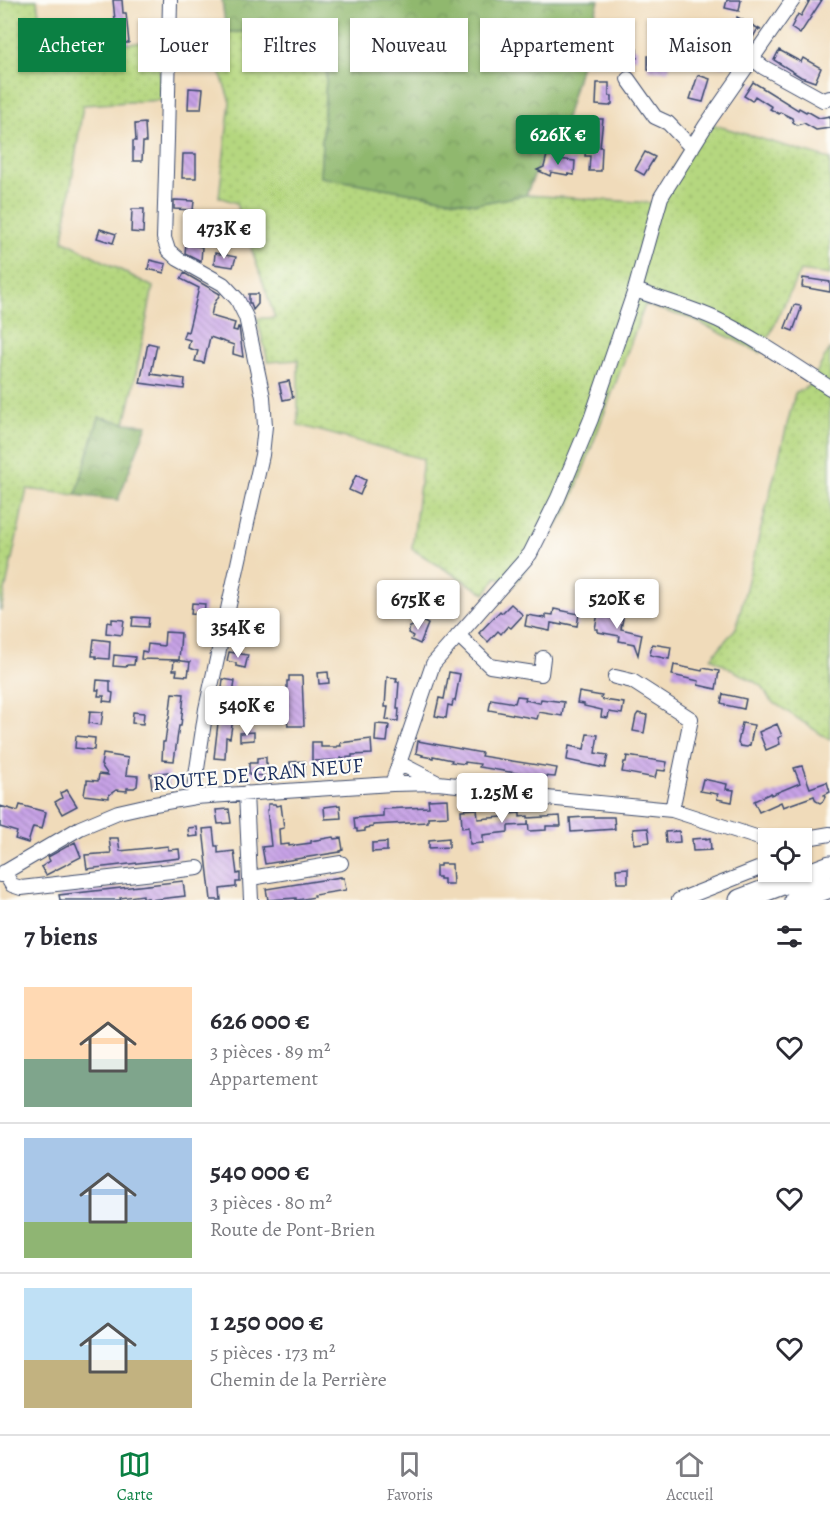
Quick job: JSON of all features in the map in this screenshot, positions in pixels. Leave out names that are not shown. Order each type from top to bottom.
[{"type":"highway","points":[[740,900],[830,866]]},
{"type":"highway","points":[[795,900],[830,887]]},
{"type":"street","points":[[170,0],[164,238],[168,250],[178,259],[223,284],[237,299],[246,317],[254,350],[263,397],[265,426],[262,454],[206,709],[195,797]]},
{"type":"street","points":[[793,0],[753,59],[762,67],[823,100],[830,98]]},
{"type":"street","points":[[392,784],[433,664],[530,554],[558,498],[591,419],[635,290],[661,197],[744,72]]},
{"type":"street","points":[[628,78],[655,117],[668,123],[692,148]]},
{"type":"street","points":[[635,290],[720,321],[830,388]]},
{"type":"street","points":[[458,635],[490,666],[541,674],[543,658]]},
{"type":"street","points":[[615,676],[632,681],[692,719],[672,810]]},
{"type":"street","points":[[399,763],[438,783],[526,796],[672,810],[758,838]]},
{"type":"street","name":"ROUTE DE CRAN NEUF","points":[[2,874],[80,828],[117,812],[195,797],[438,783]]},
{"type":"street","points":[[246,793],[251,900]]},
{"type":"street","points":[[812,837],[830,834]]},
{"type":"street","points":[[251,878],[341,863]]},
{"type":"street","points":[[2,874],[12,885],[21,888],[198,868]]},
{"type":"street","points":[[679,900],[758,869]]},
{"type":"green space","points":[[0,0],[37,0],[39,18],[18,18],[18,72],[126,72],[126,44],[138,43],[138,72],[160,72],[161,100],[83,105],[63,240],[153,287],[125,423],[99,417],[76,495],[27,489],[0,610]]},
{"type":"green space","points":[[222,0],[599,0],[594,18],[480,18],[480,72],[579,72],[559,143],[541,159],[526,195],[476,204],[320,177],[326,72],[338,72],[338,18],[242,18],[242,32],[230,32],[230,18],[224,18]]},
{"type":"green space","points":[[230,32],[242,32],[242,72],[326,72],[320,177],[476,204],[526,195],[653,203],[701,121],[830,159],[830,275],[800,271],[761,353],[692,319],[645,305],[568,510],[514,585],[497,577],[485,594],[412,549],[423,459],[298,425],[298,360],[268,362],[257,318],[275,318],[236,203],[219,197],[230,102],[220,72],[230,72]]},
{"type":"green space","points":[[830,348],[830,740],[770,700],[762,686],[711,658],[736,628],[795,393],[809,386]]},
{"type":"green space","points":[[99,417],[147,425],[118,500],[76,495]]},
{"type":"building","points":[[113,0],[122,0],[123,13],[126,13],[129,43],[126,43],[126,18],[115,18]]},
{"type":"building","points":[[727,0],[741,0],[739,11],[725,8]]},
{"type":"building","points":[[810,0],[822,0],[800,34],[791,28],[798,14],[801,16]]},
{"type":"building","points":[[753,26],[761,30],[757,30],[753,37]]},
{"type":"building","points":[[779,50],[801,62],[803,58],[821,68],[815,82],[801,77],[774,60]]},
{"type":"building","points":[[698,75],[710,79],[703,102],[690,99]]},
{"type":"building","points":[[753,82],[798,110],[799,108],[807,111],[819,118],[830,116],[830,128],[816,130],[804,123],[797,125],[792,118],[770,109],[772,107],[755,96],[752,101],[744,96]]},
{"type":"building","points":[[597,83],[609,83],[609,96],[612,96],[612,104],[609,106],[596,105]]},
{"type":"building","points":[[189,88],[203,89],[201,109],[188,109]]},
{"type":"building","points":[[591,119],[603,119],[600,147],[602,147],[601,171],[589,171],[590,156],[585,156],[586,146],[590,147]]},
{"type":"building","points":[[145,123],[146,142],[143,142],[142,161],[133,161],[133,141],[136,141],[135,124]]},
{"type":"building","points":[[645,152],[655,157],[644,175],[635,170]]},
{"type":"building","points":[[551,153],[559,155],[558,159],[575,161],[574,175],[551,172],[550,176],[537,170],[544,167],[547,155],[551,156]]},
{"type":"building","points":[[183,154],[196,154],[196,178],[182,178]]},
{"type":"building","points":[[174,200],[194,201],[193,210],[174,209]]},
{"type":"building","points":[[132,209],[144,209],[143,233],[131,232]]},
{"type":"building","points":[[189,211],[205,212],[204,231],[188,230]]},
{"type":"building","points":[[100,229],[116,234],[113,243],[97,238]]},
{"type":"building","points":[[186,244],[202,247],[201,261],[185,253]]},
{"type":"building","points":[[215,253],[236,257],[233,267],[214,264]]},
{"type":"building","points":[[150,260],[166,264],[164,273],[148,269]]},
{"type":"building","points":[[184,273],[220,294],[213,306],[211,316],[235,323],[233,330],[237,331],[239,327],[243,357],[233,354],[234,345],[210,337],[204,363],[195,361],[198,351],[188,348],[190,340],[183,338],[185,331],[188,332],[199,288],[181,279]]},
{"type":"building","points":[[803,278],[830,282],[830,292],[802,287]]},
{"type":"building","points":[[249,294],[258,294],[258,304],[253,310],[249,303]]},
{"type":"building","points":[[794,305],[801,306],[801,309],[793,331],[785,328]]},
{"type":"building","points":[[148,343],[157,345],[151,374],[185,379],[184,389],[140,383]]},
{"type":"building","points":[[289,381],[293,398],[283,400],[279,383]]},
{"type":"building","points":[[356,475],[366,480],[360,495],[349,490]]},
{"type":"building","points":[[430,584],[441,588],[437,602],[434,601],[433,605],[423,601]]},
{"type":"building","points":[[405,589],[412,592],[407,601],[401,597]]},
{"type":"building","points":[[192,603],[205,604],[204,615],[191,614]]},
{"type":"building","points":[[511,604],[523,615],[511,628],[508,626],[501,634],[498,631],[488,642],[479,633],[500,611],[502,613]]},
{"type":"building","points":[[554,609],[579,614],[577,626],[551,623],[550,631],[525,626],[527,615],[546,618],[546,614],[553,615]]},
{"type":"building","points":[[598,613],[623,618],[621,629],[642,634],[638,655],[634,644],[619,641],[620,636],[598,632],[598,629],[595,629]]},
{"type":"building","points":[[133,617],[149,618],[148,627],[132,626]]},
{"type":"building","points":[[112,619],[124,620],[122,635],[106,633],[107,622],[112,623]]},
{"type":"building","points":[[418,619],[428,624],[420,644],[411,640],[413,636],[408,633],[410,627],[416,625]]},
{"type":"building","points":[[165,632],[181,633],[179,660],[141,659],[142,651],[147,652],[148,644],[164,646]]},
{"type":"building","points":[[94,639],[110,641],[109,659],[92,656]]},
{"type":"building","points":[[652,644],[671,647],[669,659],[650,655]]},
{"type":"building","points":[[229,652],[248,655],[245,668],[227,661]]},
{"type":"building","points":[[114,655],[135,657],[134,665],[113,666]]},
{"type":"building","points":[[174,660],[190,662],[188,676],[176,675],[177,670],[173,670]]},
{"type":"building","points":[[674,665],[702,671],[703,668],[719,671],[716,689],[698,685],[699,681],[672,675]]},
{"type":"building","points":[[328,672],[329,683],[319,684],[318,673]]},
{"type":"building","points":[[449,672],[460,674],[455,701],[452,706],[448,705],[446,718],[435,716],[439,698],[444,699]]},
{"type":"building","points":[[289,676],[302,676],[304,726],[288,726],[287,717],[281,717],[281,709],[286,709]]},
{"type":"building","points":[[387,677],[397,678],[396,682],[399,682],[398,721],[386,720]]},
{"type":"building","points":[[223,679],[235,681],[231,708],[239,710],[238,715],[233,719],[230,738],[226,737],[225,759],[214,758]]},
{"type":"building","points":[[97,680],[110,681],[110,692],[113,693],[112,702],[103,701],[104,696],[98,696]]},
{"type":"building","points":[[579,692],[602,696],[604,700],[624,703],[622,714],[609,712],[608,718],[601,717],[602,710],[577,703]]},
{"type":"building","points":[[172,693],[184,694],[174,761],[162,760]]},
{"type":"building","points":[[723,694],[746,699],[744,709],[721,703]]},
{"type":"building","points":[[517,696],[540,703],[541,699],[564,702],[562,716],[539,712],[537,719],[489,710],[491,699],[515,703]]},
{"type":"building","points":[[90,711],[103,712],[101,725],[89,723]]},
{"type":"building","points":[[133,712],[144,713],[143,724],[132,723]]},
{"type":"building","points":[[638,713],[647,715],[644,733],[633,731]]},
{"type":"building","points":[[742,723],[754,725],[750,745],[747,747],[740,746],[738,743]]},
{"type":"building","points":[[376,724],[389,725],[387,742],[375,741]]},
{"type":"building","points":[[777,724],[782,736],[778,738],[780,744],[766,750],[759,732]]},
{"type":"building","points":[[254,732],[254,740],[240,741],[240,733]]},
{"type":"building","points":[[587,734],[598,735],[595,753],[608,755],[605,768],[567,760],[569,746],[584,749]]},
{"type":"building","points":[[76,736],[95,738],[94,750],[75,748]]},
{"type":"building","points":[[371,739],[372,754],[352,755],[352,757],[341,758],[341,760],[312,761],[312,742],[321,742],[321,747],[337,747],[341,746],[340,743]]},
{"type":"building","points":[[418,741],[482,753],[481,756],[557,768],[555,777],[542,776],[537,780],[534,776],[479,767],[480,764],[465,762],[465,764],[433,756],[433,758],[422,756],[416,753]]},
{"type":"building","points":[[103,754],[128,758],[126,775],[138,776],[137,786],[127,788],[127,791],[116,790],[109,795],[109,798],[84,795],[87,780],[98,781],[99,774],[108,775],[101,765]]},
{"type":"building","points":[[627,756],[667,762],[665,771],[657,770],[655,778],[622,772]]},
{"type":"building","points":[[266,757],[268,776],[249,775],[249,763],[257,763],[257,758]]},
{"type":"building","points":[[305,761],[305,774],[291,774],[290,762]]},
{"type":"building","points":[[802,766],[810,788],[827,782],[830,792],[824,795],[823,801],[820,803],[816,801],[814,796],[783,807],[781,802],[759,812],[754,801],[800,783],[794,768]]},
{"type":"building","points":[[168,772],[170,786],[152,788],[150,774]]},
{"type":"building","points":[[703,779],[727,784],[726,789],[734,790],[732,802],[717,799],[718,794],[700,791]]},
{"type":"building","points":[[67,790],[77,806],[62,814],[55,802],[62,798],[60,793]]},
{"type":"building","points":[[447,799],[448,816],[428,817],[428,822],[373,825],[373,827],[365,828],[365,831],[357,832],[355,829],[354,818],[383,816],[383,809],[429,807],[428,800]]},
{"type":"building","points":[[268,804],[281,805],[284,828],[279,829],[280,845],[311,843],[311,841],[333,837],[334,839],[341,838],[343,850],[265,864],[262,847],[271,846]]},
{"type":"building","points":[[20,805],[46,812],[42,829],[33,827],[28,843],[15,839],[17,832],[0,827],[0,806],[18,811]]},
{"type":"building","points":[[340,805],[341,818],[325,819],[324,807]]},
{"type":"building","points":[[229,809],[231,823],[218,824],[216,810]]},
{"type":"building","points":[[477,809],[478,819],[520,813],[520,817],[528,816],[528,818],[560,816],[561,826],[546,826],[546,830],[529,831],[528,820],[528,825],[508,826],[508,832],[483,835],[483,843],[470,844],[469,827],[462,828],[461,810]]},
{"type":"building","points":[[614,817],[615,829],[571,832],[570,818]]},
{"type":"building","points":[[197,827],[198,836],[189,837],[188,828]]},
{"type":"building","points":[[213,828],[218,853],[234,851],[237,874],[240,873],[240,882],[236,882],[236,887],[220,889],[221,900],[211,900],[203,829]]},
{"type":"building","points":[[648,828],[650,842],[634,844],[633,829]]},
{"type":"building","points":[[679,831],[680,842],[666,843],[665,832]]},
{"type":"building","points":[[109,838],[118,838],[120,851],[168,846],[168,850],[179,849],[180,858],[87,869],[85,855],[111,853]]},
{"type":"building","points":[[449,838],[449,847],[429,848],[429,840]]},
{"type":"building","points":[[710,838],[711,850],[693,851],[692,839]]},
{"type":"building","points":[[75,842],[81,857],[46,875],[41,867],[50,861],[48,857]]},
{"type":"building","points":[[387,842],[387,851],[372,852],[372,843]]},
{"type":"building","points":[[452,864],[453,884],[444,884],[444,879],[436,877],[436,866]]},
{"type":"building","points":[[628,868],[628,883],[617,883],[616,869]]},
{"type":"building","points":[[344,878],[346,890],[298,900],[296,898],[268,900],[266,889]]},
{"type":"building","points":[[183,881],[185,896],[150,900],[143,899],[143,895],[120,898],[121,900],[60,900],[59,895]]}]
